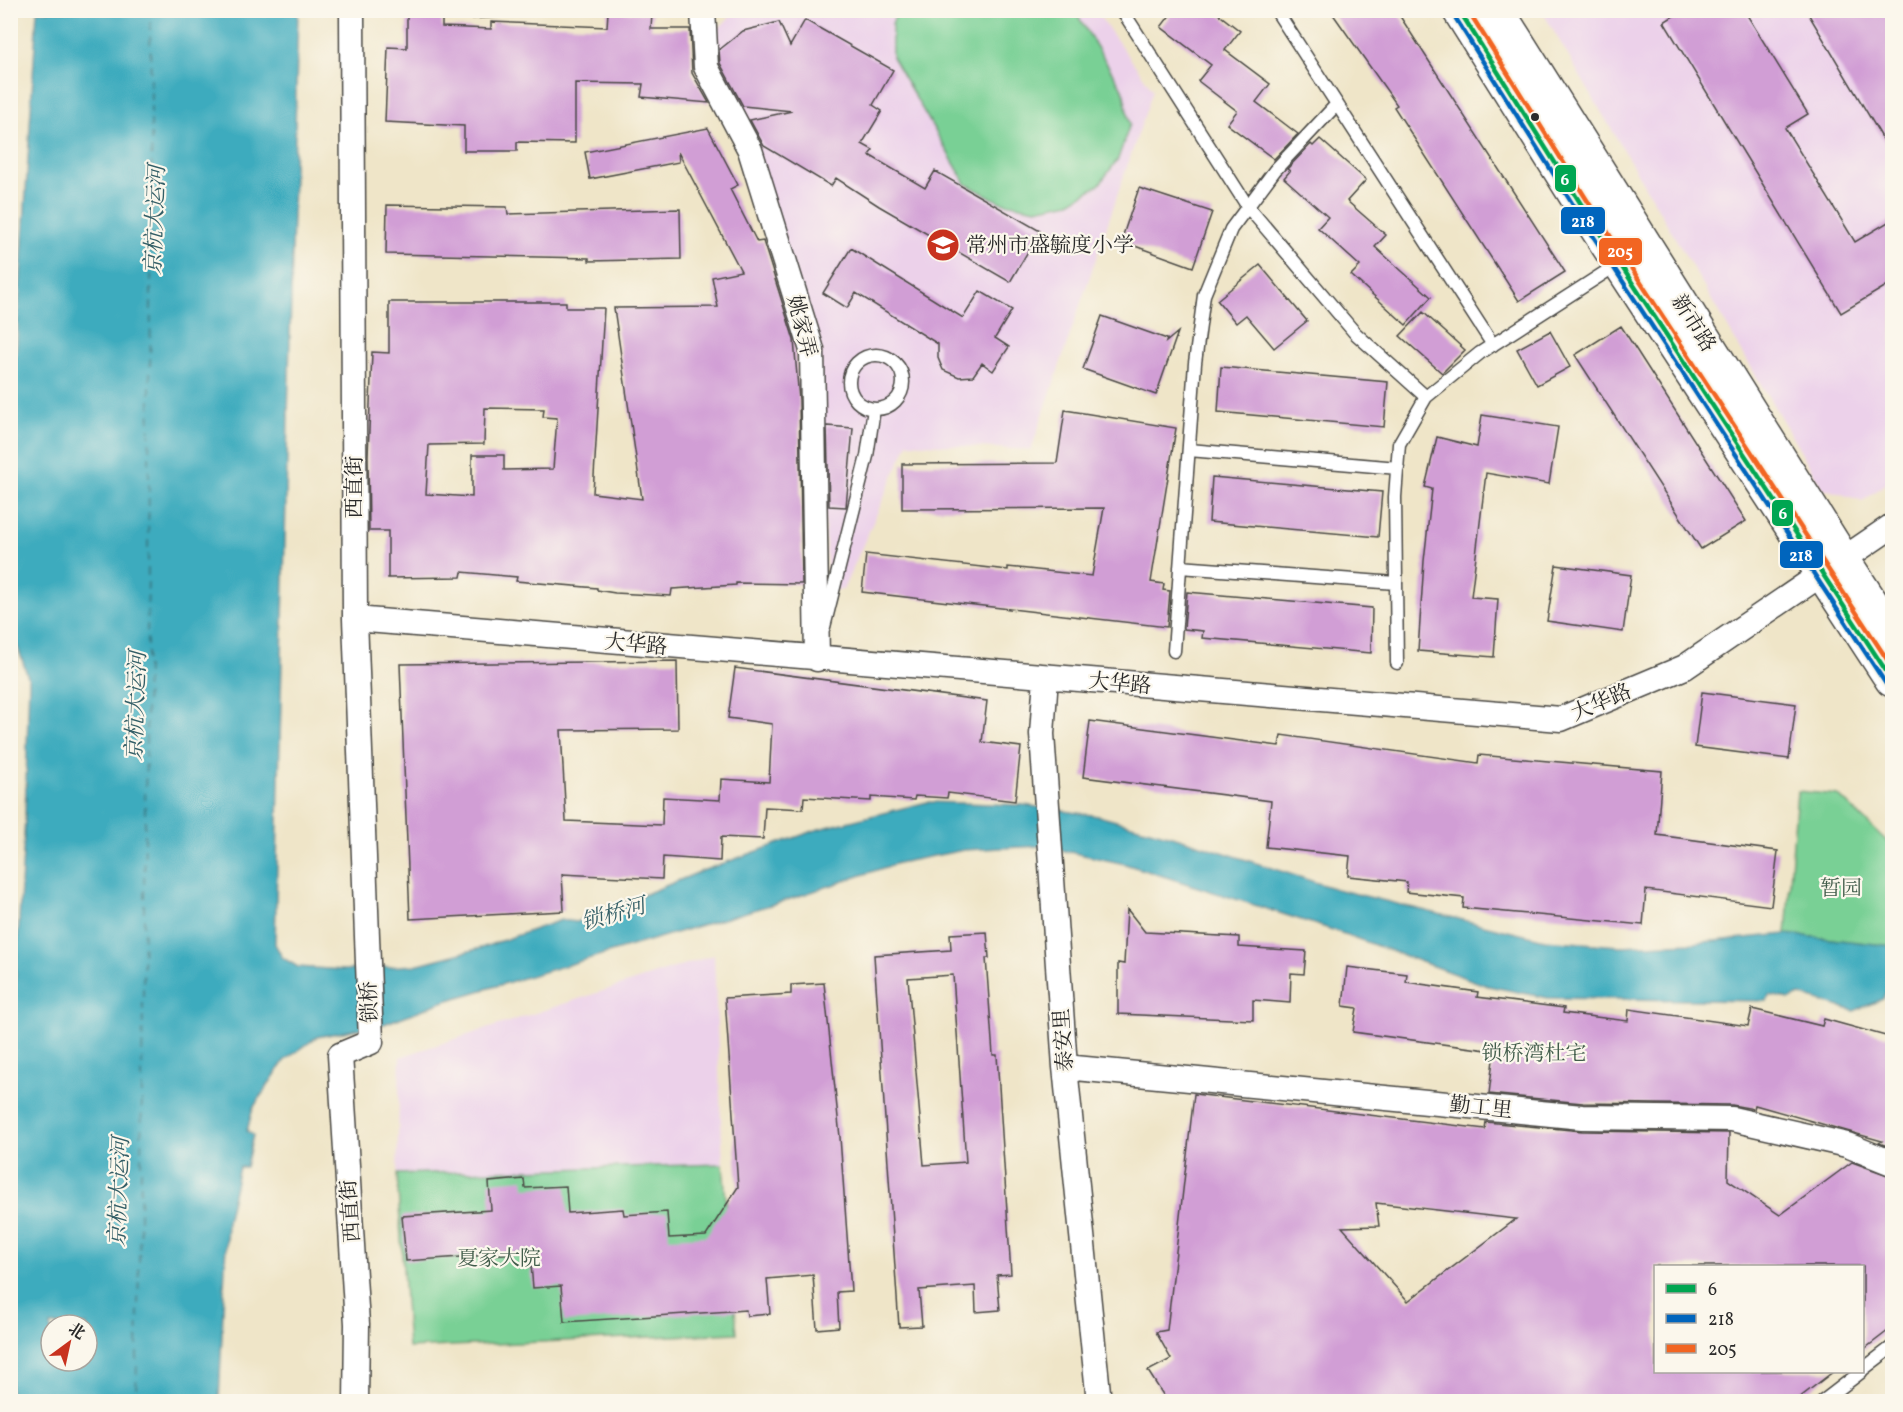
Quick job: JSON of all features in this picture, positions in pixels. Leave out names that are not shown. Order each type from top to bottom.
[{"type":"street","name":"西直街","points":[[352,10],[355,619],[367,963]]},
{"type":"street","name":"姚家弄","points":[[703,10],[701,16],[706,67],[750,150],[812,350],[817,659]]},
{"type":"street","name":"新市路","points":[[1459,10],[1619,263],[1833,568],[1893,634]]},
{"type":"street","name":"新市路","points":[[1497,10],[1833,568],[1893,680]]},
{"type":"street","name":"大华路","points":[[355,619],[1561,719],[1685,667],[1893,526]]},
{"type":"street","name":"泰安里","points":[[1046,677],[1042,734],[1065,1067],[1099,1401]]},
{"type":"street","name":"锁桥","points":[[367,963],[371,1042]]},
{"type":"street","name":"西直街","points":[[356,1401],[357,1324],[340,1055],[371,1042]]},
{"type":"street","name":"勤工里","points":[[1065,1067],[1582,1117],[1732,1119],[1847,1145],[1893,1163]]},
{"type":"lane","points":[[470,12],[513,10]]},
{"type":"lane","points":[[1122,10],[1248,207],[1355,333],[1426,397]]},
{"type":"lane","points":[[1276,10],[1493,345]]},
{"type":"lane","points":[[1174,651],[1189,450],[1204,295],[1231,229],[1275,170],[1337,104]]},
{"type":"lane","points":[[1397,663],[1399,444],[1426,397],[1493,345],[1619,263]]},
{"type":"lane","points":[[879,354],[895,362],[901,369],[903,387],[895,402],[887,407],[874,409],[861,404],[854,398],[849,381],[855,365],[870,355],[879,354]]},
{"type":"lane","points":[[817,659],[867,456],[874,409]]},
{"type":"lane","points":[[1189,450],[1398,468]]},
{"type":"lane","points":[[1180,567],[1396,583]]},
{"type":"lane","points":[[1864,1369],[1893,1347]]},
{"type":"lane","points":[[1822,1401],[1859,1373]]},
{"type":"shaded area","name":"常州市盛毓度小学","points":[[1095,10],[1153,90],[1031,450],[908,443],[843,590],[828,590],[817,346],[711,69],[719,28],[736,11]]},
{"type":"shaded area","points":[[1542,11],[1892,11],[1892,479],[1863,501],[1822,488]]},
{"type":"shaded area","points":[[714,955],[723,1164],[397,1174],[400,1057]]},
{"type":"green space","points":[[898,10],[1075,11],[1123,90],[1130,124],[1118,159],[1099,185],[1070,202],[1036,209],[1000,202],[966,184],[892,57],[892,24]]},
{"type":"green space","name":"暂园","points":[[1797,791],[1838,795],[1892,846],[1892,946],[1786,934]]},
{"type":"green space","name":"夏家大院","points":[[723,1164],[737,1333],[408,1348],[397,1174]]},
{"type":"water","points":[[37,11],[298,11],[275,944],[283,958],[298,967],[344,970],[415,965],[481,948],[561,920],[577,922],[702,871],[819,829],[927,802],[1024,805],[1098,816],[1179,838],[1336,889],[1545,940],[1619,946],[1693,943],[1786,934],[1892,946],[1892,994],[1886,992],[1883,999],[1854,1011],[1800,995],[1790,999],[1769,995],[1767,1001],[1548,998],[1488,986],[1333,930],[1125,864],[1042,846],[964,850],[898,863],[787,900],[442,1002],[384,1024],[317,1037],[284,1061],[253,1108],[247,1131],[253,1135],[246,1167],[239,1167],[227,1221],[219,1401],[11,1402],[10,1072],[25,818],[29,680],[11,627],[10,453]]},
{"type":"building","points":[[407,10],[442,10],[442,27],[491,29],[491,22],[607,27],[608,12],[652,13],[651,29],[690,29],[692,73],[709,103],[641,97],[643,84],[575,83],[575,143],[517,142],[517,151],[464,151],[464,126],[385,122],[388,47],[407,48]]},
{"type":"building","points":[[1174,10],[1213,10],[1240,31],[1225,50],[1270,84],[1256,102],[1298,134],[1274,159],[1227,124],[1237,111],[1198,81],[1211,65],[1161,27]]},
{"type":"building","points":[[1330,10],[1396,10],[1565,272],[1519,301],[1394,107],[1397,105]]},
{"type":"building","points":[[1683,10],[1744,10],[1808,114],[1785,128],[1855,242],[1893,219],[1893,282],[1841,313],[1664,22]]},
{"type":"building","points":[[1806,10],[1893,10],[1893,156]]},
{"type":"building","points":[[805,20],[893,70],[873,105],[882,111],[862,144],[873,150],[869,155],[925,188],[935,171],[1040,231],[1010,282],[879,206],[836,178],[831,186],[764,146],[750,120],[792,111],[743,106],[720,63],[719,50],[743,31],[779,22],[790,46]]},
{"type":"building","points":[[708,128],[738,185],[730,189],[757,242],[763,241],[794,340],[799,400],[802,584],[736,583],[736,585],[672,589],[671,596],[615,593],[597,590],[597,588],[516,581],[517,577],[462,572],[461,577],[388,578],[388,531],[369,531],[368,456],[372,352],[389,353],[389,302],[566,302],[566,308],[604,308],[593,493],[642,499],[614,308],[718,307],[712,277],[741,271],[678,152],[679,162],[590,179],[585,152]],"holes":[[[485,408],[544,409],[543,417],[557,418],[553,469],[504,470],[504,455],[472,455],[472,497],[426,494],[429,445],[484,444]]]},
{"type":"building","points":[[1320,139],[1366,180],[1347,201],[1386,235],[1375,247],[1431,297],[1406,325],[1351,275],[1360,266],[1318,228],[1328,217],[1284,178],[1290,171],[1287,169],[1311,144],[1313,146]]},
{"type":"building","points":[[1139,188],[1212,212],[1193,267],[1121,241]]},
{"type":"building","points":[[387,205],[507,207],[508,214],[680,209],[681,259],[589,261],[589,258],[386,254]]},
{"type":"building","points":[[851,248],[963,318],[980,291],[1012,310],[995,338],[1009,347],[993,371],[982,363],[973,376],[959,377],[943,370],[938,358],[938,344],[856,293],[847,308],[823,293]]},
{"type":"building","points":[[1260,265],[1307,321],[1274,348],[1246,315],[1236,323],[1217,300]]},
{"type":"building","points":[[1423,312],[1465,350],[1442,373],[1400,336]]},
{"type":"building","points":[[1102,316],[1167,339],[1166,342],[1178,332],[1156,395],[1083,369]]},
{"type":"building","points":[[1621,326],[1746,521],[1701,549],[1575,355]]},
{"type":"building","points":[[1550,331],[1570,367],[1537,385],[1517,349]]},
{"type":"building","points":[[1221,367],[1388,382],[1384,427],[1218,412]]},
{"type":"building","points":[[1065,410],[1176,428],[1151,582],[1164,584],[1163,590],[1170,591],[1167,627],[862,592],[866,554],[1008,570],[1008,567],[1092,576],[1104,508],[902,509],[902,464],[1057,463]]},
{"type":"building","points":[[1482,415],[1558,427],[1549,484],[1486,473],[1471,597],[1498,599],[1494,657],[1418,651],[1432,489],[1425,487],[1437,437],[1477,447]]},
{"type":"building","points":[[827,426],[853,428],[846,507],[829,506]]},
{"type":"building","points":[[1212,477],[1382,492],[1378,537],[1209,522]]},
{"type":"building","points":[[1556,565],[1631,575],[1623,632],[1547,621]]},
{"type":"building","points":[[1187,592],[1372,608],[1371,653],[1202,638],[1203,631],[1184,629]]},
{"type":"building","points":[[677,661],[678,729],[561,730],[566,821],[662,825],[663,797],[720,800],[721,779],[769,782],[772,724],[728,718],[735,668],[987,701],[982,742],[1021,747],[1015,801],[948,793],[947,798],[915,796],[914,800],[871,797],[871,801],[804,797],[803,809],[765,807],[763,839],[721,837],[720,861],[663,857],[662,879],[562,874],[564,911],[410,919],[400,664]]},
{"type":"building","points":[[1702,692],[1796,704],[1789,759],[1695,747]]},
{"type":"building","points":[[1090,721],[1279,746],[1281,735],[1478,763],[1479,755],[1662,771],[1657,835],[1778,851],[1771,906],[1646,890],[1643,925],[1463,908],[1464,898],[1406,892],[1407,882],[1348,876],[1350,856],[1266,847],[1271,801],[1083,777]]},
{"type":"building","points":[[1127,909],[1145,932],[1239,937],[1239,947],[1306,951],[1304,974],[1291,973],[1290,1003],[1253,1000],[1253,1020],[1118,1014],[1118,963],[1124,964]]},
{"type":"building","points":[[987,932],[989,958],[986,958],[993,1055],[997,1055],[1011,1274],[997,1275],[1000,1310],[976,1312],[975,1286],[919,1290],[922,1326],[899,1327],[874,955],[951,950],[950,934]],"holes":[[[953,975],[966,1162],[924,1165],[908,978]]]},
{"type":"building","points":[[1347,967],[1407,974],[1406,982],[1478,992],[1477,997],[1564,1008],[1563,1013],[1628,1021],[1629,1009],[1748,1026],[1752,1009],[1822,1026],[1824,1019],[1893,1038],[1893,1148],[1879,1143],[1882,1141],[1755,1105],[1754,1109],[1732,1105],[1583,1103],[1489,1094],[1494,1051],[1353,1032],[1357,1008],[1343,1006]]},
{"type":"building","points":[[824,983],[840,1137],[851,1291],[837,1292],[839,1327],[817,1329],[813,1275],[767,1279],[770,1314],[747,1316],[746,1310],[564,1322],[561,1286],[533,1288],[530,1252],[406,1261],[402,1216],[491,1210],[489,1182],[524,1179],[525,1188],[566,1186],[568,1213],[623,1209],[624,1215],[667,1212],[669,1238],[706,1236],[738,1187],[725,998],[791,994],[791,985]]},
{"type":"building","points":[[1194,1094],[1485,1129],[1486,1122],[1582,1131],[1729,1133],[1728,1180],[1780,1215],[1852,1162],[1893,1177],[1893,1327],[1864,1349],[1864,1265],[1654,1265],[1654,1373],[1831,1373],[1795,1401],[1167,1401],[1148,1371],[1171,1359],[1156,1332],[1167,1330]],"holes":[[[1376,1203],[1516,1219],[1408,1301],[1342,1227],[1379,1226]]]},
{"type":"ferry route","points":[[136,1402],[141,1171],[152,208],[150,10]]},
{"type":"transit line","name":"6","points":[[1459,10],[1586,212],[1892,680]]},
{"type":"transit line","name":"205","points":[[1468,10],[1592,208],[1892,667]]},
{"type":"transit line","name":"218","points":[[1453,14],[1580,216],[1886,684]]},
{"type":"place","name":"常州市盛毓度小学","points":[[943,245]]},
{"type":"water label","name":"京杭大运河","points":[[154,220]]},
{"type":"water label","name":"京杭大运河","points":[[135,706]]},
{"type":"water label","name":"锁桥河","points":[[613,913]]},
{"type":"water label","name":"京杭大运河","points":[[118,1192]]},
{"type":"park label","name":"锁桥湾杜宅","points":[[1534,1053]]}]
